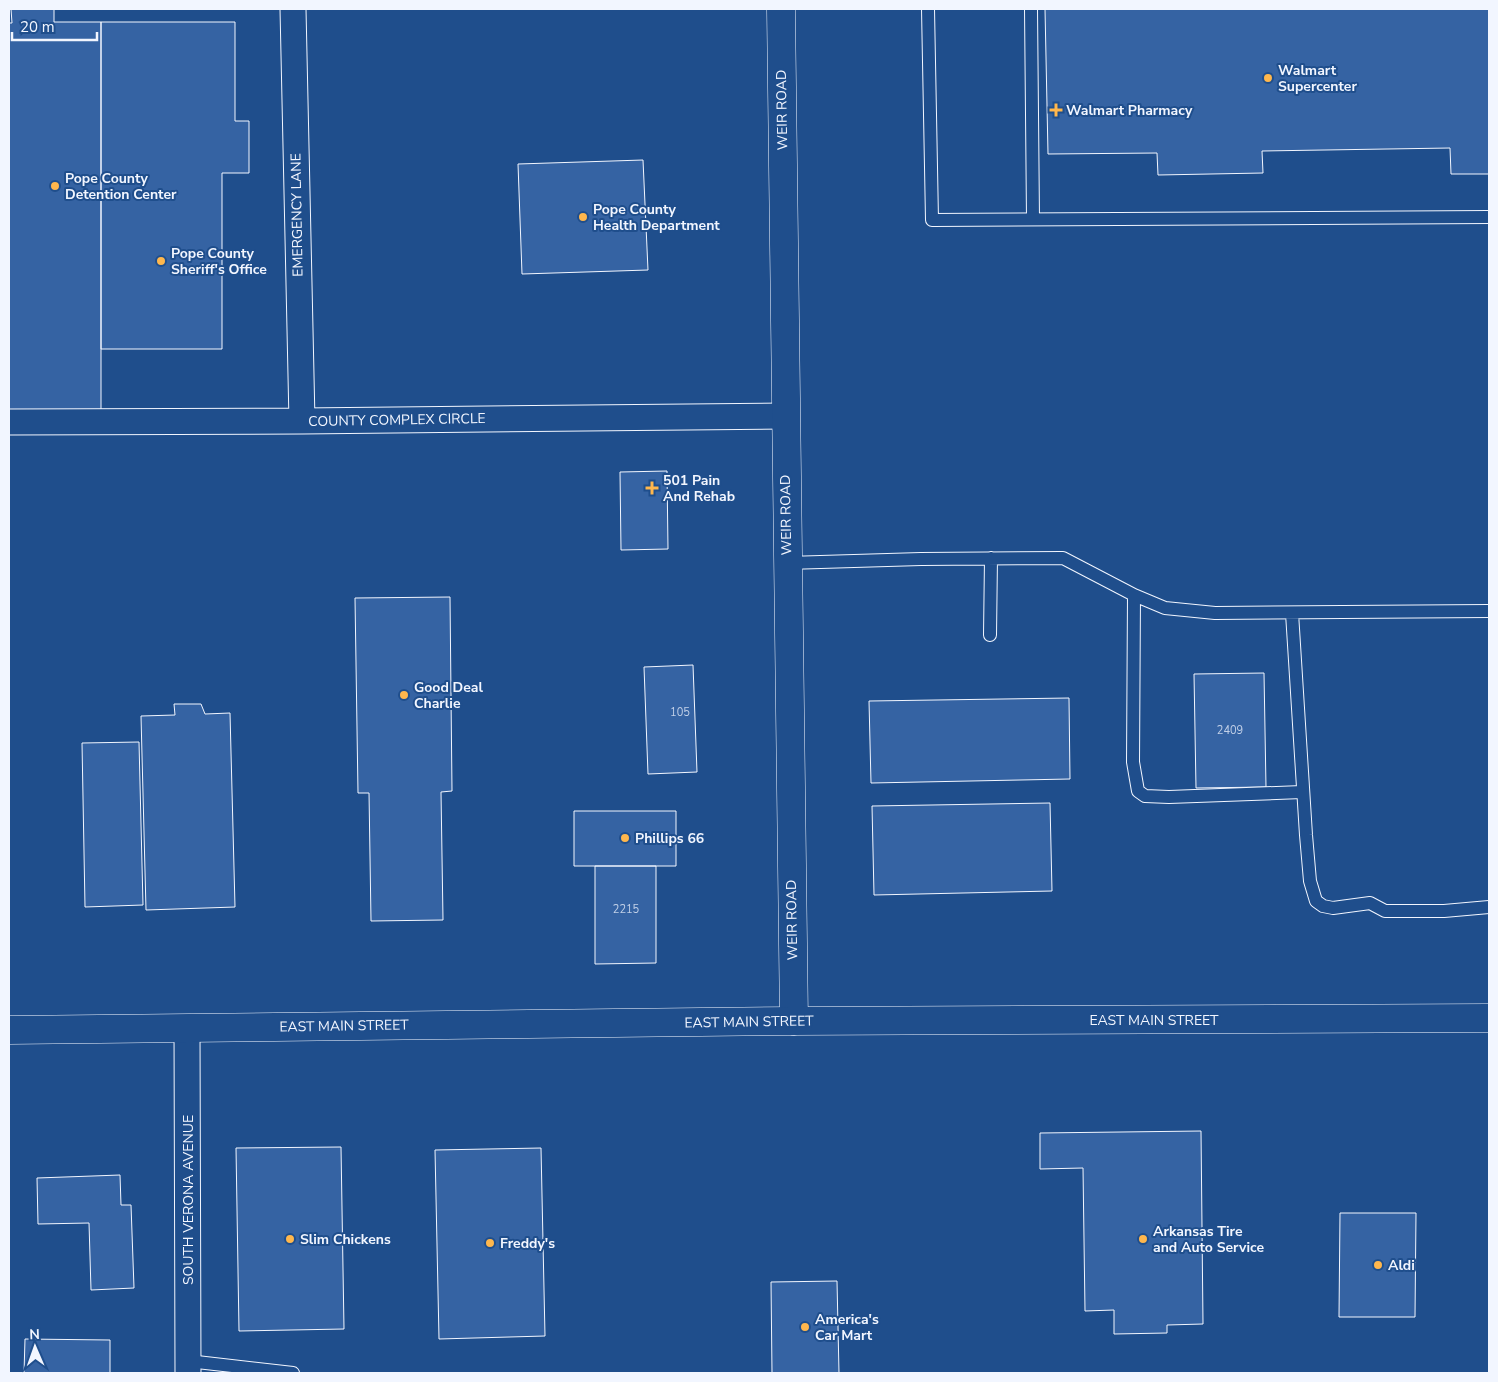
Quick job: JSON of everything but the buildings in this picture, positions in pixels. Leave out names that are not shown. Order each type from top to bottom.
[{"type":"main road","name":"WEIR ROAD","points":[[781,9],[794,1021]]},
{"type":"main road","name":"EAST MAIN STREET","points":[[9,1030],[794,1021],[1489,1018]]},
{"type":"street","name":"EMERGENCY LANE","points":[[293,9],[302,421]]},
{"type":"street","name":"COUNTY COMPLEX CIRCLE","points":[[9,422],[785,416]]},
{"type":"street","name":"SOUTH VERONA AVENUE","points":[[187,1028],[188,1367]]},
{"type":"lane","points":[[928,9],[932,220],[1489,217]]},
{"type":"lane","points":[[1031,9],[1033,219]]},
{"type":"lane","points":[[990,635],[991,558]]},
{"type":"lane","points":[[787,563],[1063,558],[1134,595],[1165,608],[1215,613],[1489,611]]},
{"type":"lane","points":[[1134,595],[1133,762],[1138,790],[1145,796],[1169,797],[1302,792]]},
{"type":"lane","points":[[1292,613],[1302,792],[1310,881],[1316,901],[1323,906],[1333,908],[1370,903],[1385,911],[1444,911],[1489,907]]},
{"type":"lane","points":[[188,1367],[293,1373]]},
{"type":"place","name":"Walmart Supercenter","points":[[1268,78]]},
{"type":"place","name":"Walmart Pharmacy","points":[[1056,110]]},
{"type":"place","name":"Pope County Detention Center","points":[[55,186]]},
{"type":"place","name":"Pope County Health Department","points":[[583,217]]},
{"type":"place","name":"Pope County Sheriff's Office","points":[[161,261]]},
{"type":"place","name":"501 Pain And Rehab","points":[[652,488]]},
{"type":"place","name":"Good Deal Charlie","points":[[404,695]]},
{"type":"place","name":"Phillips 66","points":[[625,838]]},
{"type":"place","name":"Slim Chickens","points":[[290,1239]]},
{"type":"place","name":"Arkansas Tire and Auto Service","points":[[1143,1239]]},
{"type":"place","name":"Freddy's","points":[[490,1243]]},
{"type":"place","name":"Aldi","points":[[1378,1265]]},
{"type":"place","name":"America's Car Mart","points":[[805,1327]]}]
